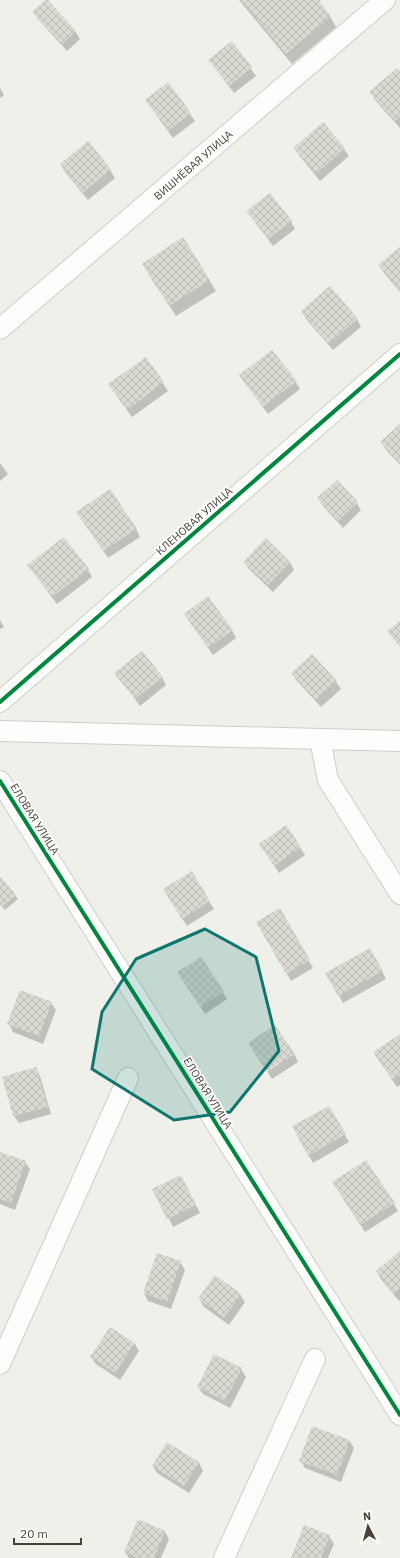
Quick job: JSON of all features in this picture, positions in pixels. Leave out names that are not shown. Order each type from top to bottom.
[{"type":"street","name":"ВИШНЁВАЯ УЛИЦА","points":[[0,330],[385,0]]},
{"type":"street","name":"КЛЕНОВАЯ УЛИЦА","points":[[0,702],[400,354]]},
{"type":"street","points":[[0,731],[400,741]]},
{"type":"street","points":[[320,739],[328,780],[400,894]]},
{"type":"street","name":"ЕЛОВАЯ УЛИЦА","points":[[0,781],[400,1415]]},
{"type":"street","points":[[0,1364],[128,1078]]},
{"type":"street","points":[[224,1558],[315,1359]]},
{"type":"highlighted area","points":[[205,929],[256,957],[279,1051],[230,1112],[174,1120],[92,1069],[102,1012],[136,959]]},
{"type":"building","points":[[45,0],[48,0],[76,31],[62,44],[32,12]]},
{"type":"building","points":[[241,0],[318,0],[331,16],[286,54]]},
{"type":"building","points":[[232,41],[252,67],[229,86],[208,60]]},
{"type":"building","points":[[397,68],[400,72],[400,116],[395,121],[369,92]]},
{"type":"building","points":[[168,82],[191,113],[168,131],[145,100]]},
{"type":"building","points":[[323,122],[345,148],[316,174],[293,148]]},
{"type":"building","points":[[88,141],[111,169],[83,193],[60,164]]},
{"type":"building","points":[[270,193],[292,221],[268,239],[246,211]]},
{"type":"building","points":[[183,237],[210,280],[169,306],[142,264]]},
{"type":"building","points":[[400,247],[400,291],[378,265]]},
{"type":"building","points":[[330,286],[358,319],[328,344],[301,311]]},
{"type":"building","points":[[272,350],[297,381],[263,407],[239,375]]},
{"type":"building","points":[[146,357],[164,382],[127,410],[108,384]]},
{"type":"building","points":[[400,424],[400,464],[380,442]]},
{"type":"building","points":[[337,480],[358,502],[338,521],[317,498]]},
{"type":"building","points":[[110,489],[137,529],[103,551],[76,512]]},
{"type":"building","points":[[64,537],[89,569],[52,597],[27,565]]},
{"type":"building","points":[[266,538],[290,562],[268,585],[243,562]]},
{"type":"building","points":[[208,596],[233,630],[208,648],[184,614]]},
{"type":"building","points":[[400,621],[400,647],[387,631]]},
{"type":"building","points":[[142,651],[163,677],[135,699],[114,673]]},
{"type":"building","points":[[312,654],[337,681],[316,700],[291,673]]},
{"type":"building","points":[[286,825],[301,847],[274,866],[259,844]]},
{"type":"building","points":[[192,871],[210,901],[182,919],[163,889]]},
{"type":"building","points":[[1,877],[16,895],[2,907],[0,904]]},
{"type":"building","points":[[280,908],[310,960],[286,974],[256,922]]},
{"type":"building","points":[[370,948],[383,971],[338,996],[325,973]]},
{"type":"building","points":[[201,957],[224,991],[200,1007],[177,972]]},
{"type":"building","points":[[20,990],[52,1002],[39,1036],[7,1024]]},
{"type":"building","points":[[275,1025],[295,1054],[267,1072],[248,1043]]},
{"type":"building","points":[[400,1034],[400,1075],[392,1080],[373,1052]]},
{"type":"building","points":[[36,1067],[48,1107],[13,1116],[2,1077]]},
{"type":"building","points":[[329,1106],[346,1134],[308,1156],[292,1126]]},
{"type":"building","points":[[0,1152],[26,1161],[11,1203],[0,1199]]},
{"type":"building","points":[[366,1160],[395,1203],[360,1225],[332,1182]]},
{"type":"building","points":[[181,1175],[196,1205],[167,1219],[152,1189]]},
{"type":"building","points":[[400,1251],[400,1289],[394,1294],[376,1271]]},
{"type":"building","points":[[157,1253],[181,1261],[167,1302],[143,1293]]},
{"type":"building","points":[[215,1275],[241,1294],[224,1318],[198,1299]]},
{"type":"building","points":[[110,1327],[135,1343],[115,1373],[90,1357]]},
{"type":"building","points":[[214,1354],[242,1368],[225,1401],[197,1387]]},
{"type":"building","points":[[312,1426],[350,1440],[337,1475],[299,1461]]},
{"type":"building","points":[[167,1442],[199,1462],[184,1486],[152,1466]]},
{"type":"building","points":[[138,1519],[165,1531],[154,1558],[138,1558],[124,1552]]},
{"type":"building","points":[[304,1525],[330,1535],[321,1558],[291,1558]]},
{"type":"cycle path","points":[[0,702],[400,354]]},
{"type":"cycle path","points":[[0,781],[400,1415]]}]
